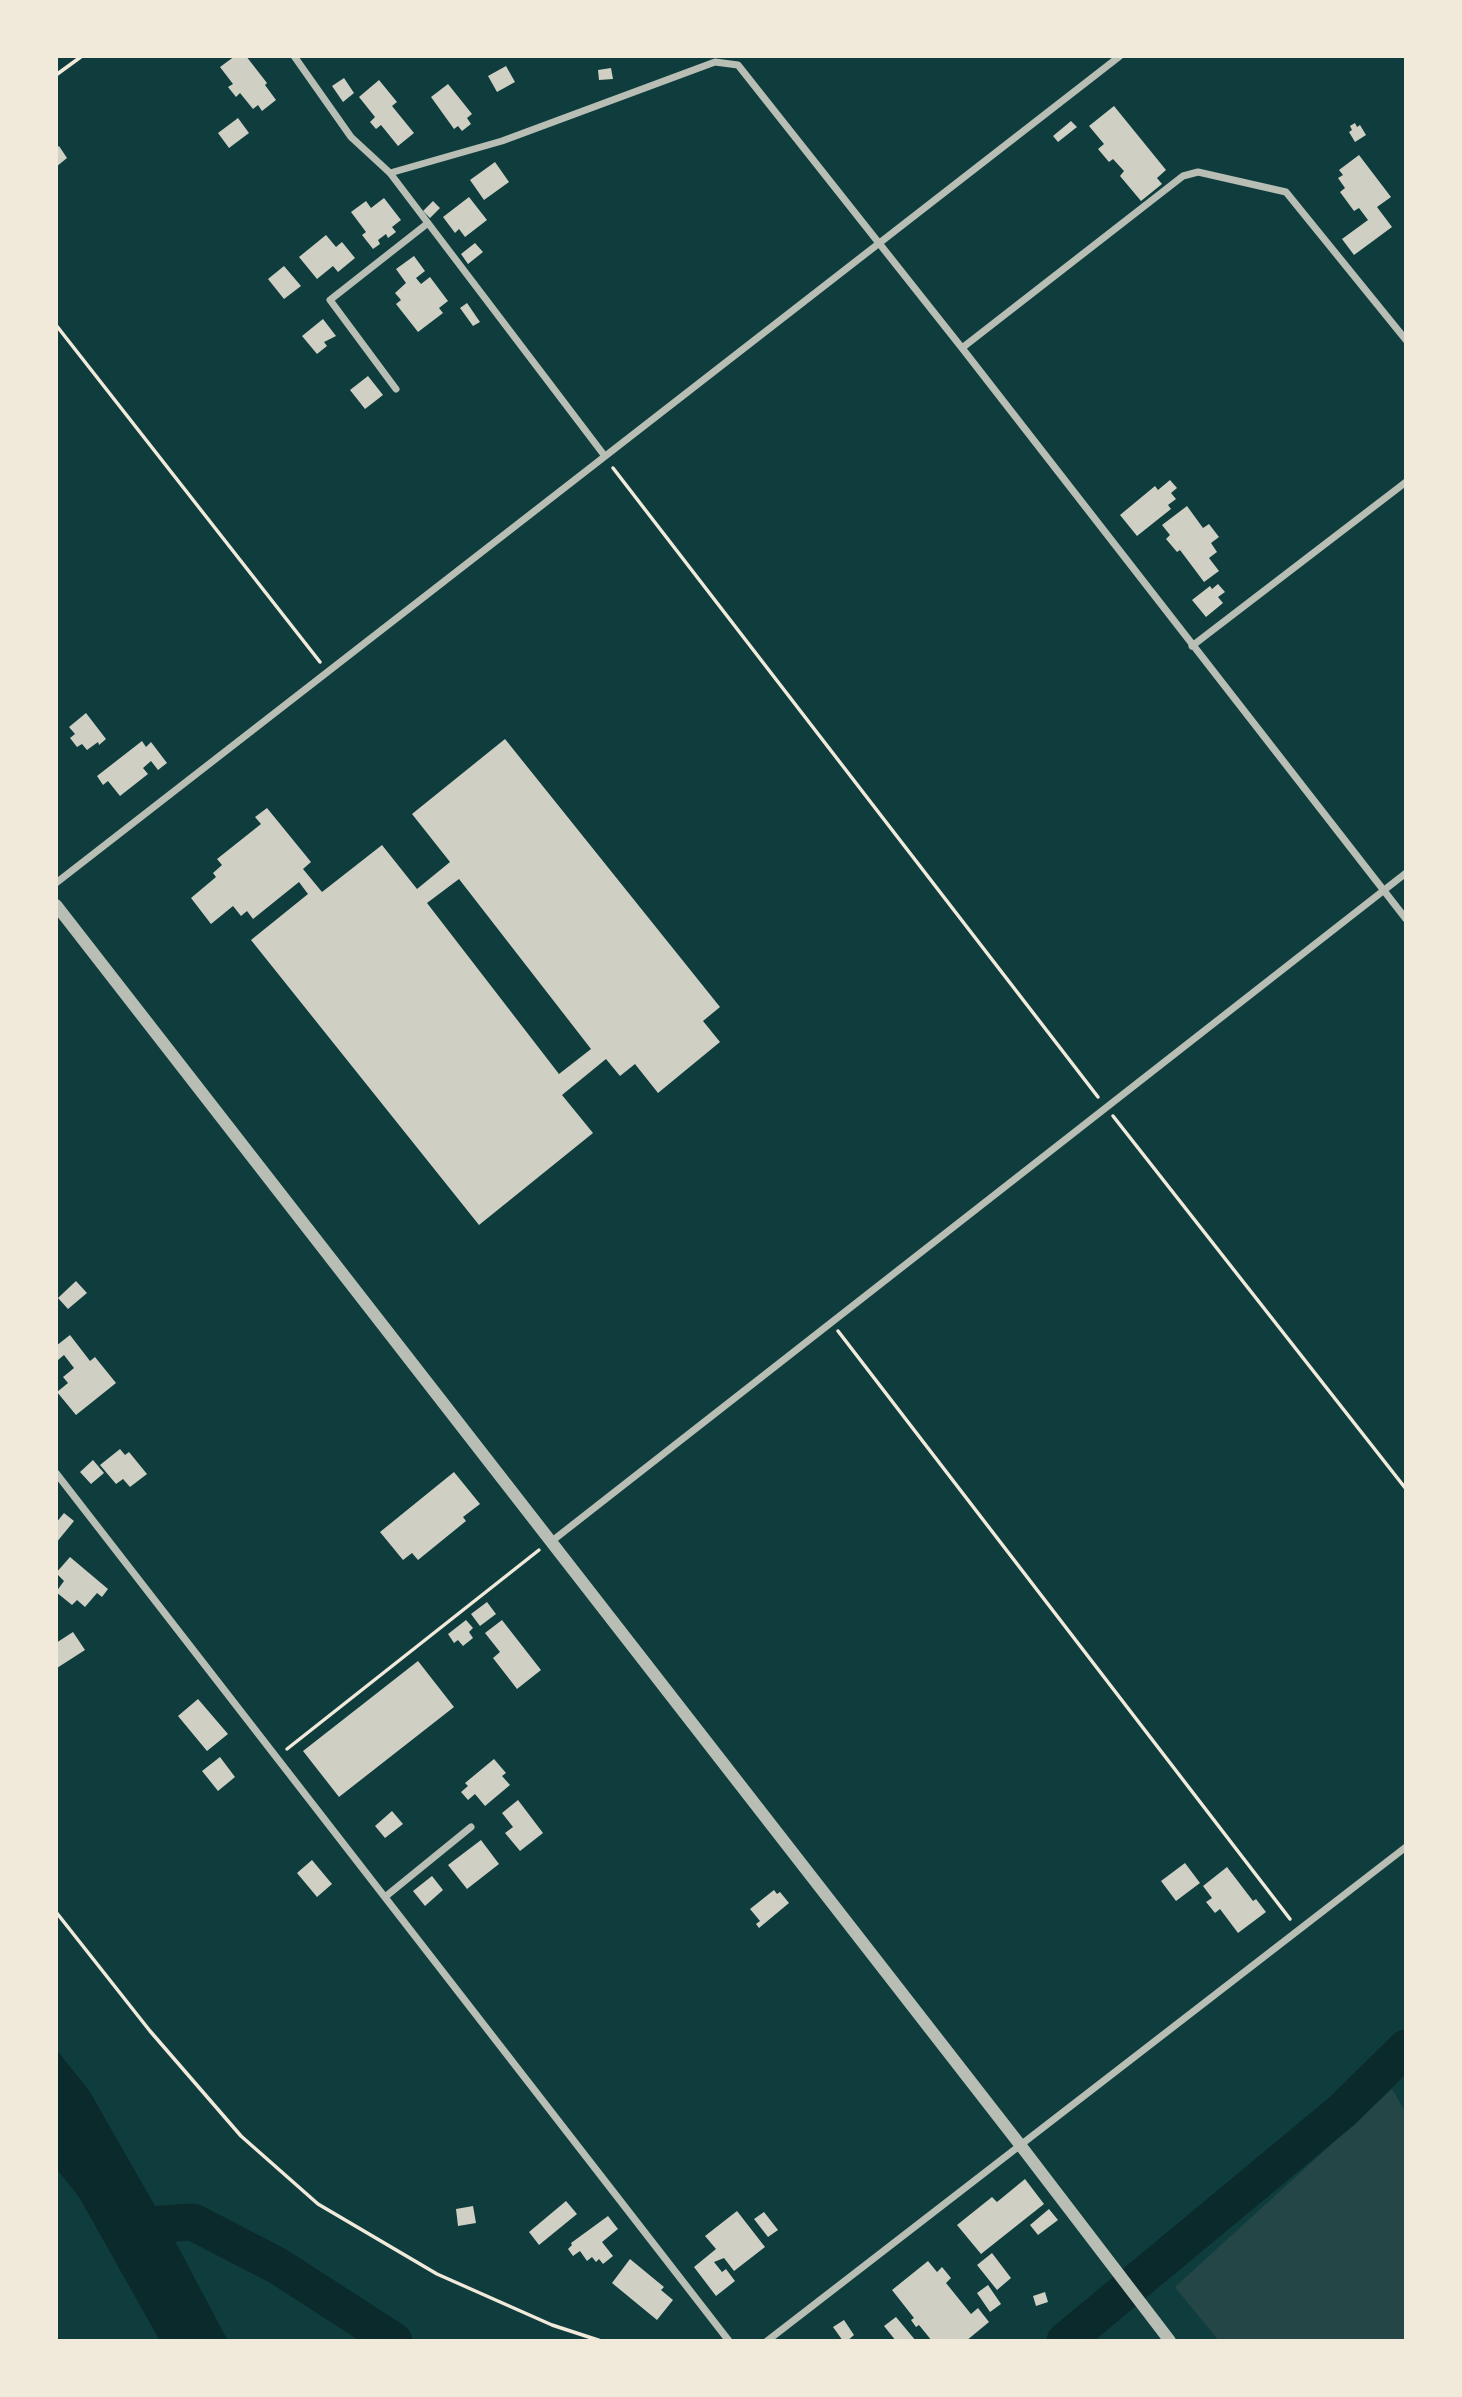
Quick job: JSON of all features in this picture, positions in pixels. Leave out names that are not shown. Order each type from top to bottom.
[{"type":"street","points":[[294,56],[351,137],[390,173],[604,456]]},
{"type":"street","points":[[56,883],[1120,56]]},
{"type":"street","points":[[390,173],[502,141],[715,62],[737,65],[880,243],[1406,919]]},
{"type":"street","points":[[962,348],[1183,176],[1198,172],[1286,192],[1406,340]]},
{"type":"street","points":[[396,389],[330,300],[428,223]]},
{"type":"street","points":[[1192,646],[1406,482]]},
{"type":"street","points":[[552,1541],[1406,873]]},
{"type":"street","points":[[56,905],[1170,2341]]},
{"type":"street","points":[[56,1473],[729,2341]]},
{"type":"street","points":[[385,1897],[471,1827]]},
{"type":"street","points":[[767,2341],[1406,1847]]},
{"type":"path","points":[[56,75],[82,56]]},
{"type":"path","points":[[56,325],[327,671]]},
{"type":"path","points":[[604,456],[1107,1109],[1406,1489]]},
{"type":"path","points":[[830,1321],[1298,1929]]},
{"type":"path","points":[[277,1757],[552,1541]]},
{"type":"path","points":[[56,1912],[150,2031],[242,2136],[318,2204],[437,2274],[552,2325],[601,2341]]},
{"type":"shaded area","points":[[56,2049],[90,2092],[175,2241],[228,2341],[160,2341],[79,2197],[56,2168]]},
{"type":"shaded area","points":[[1392,2089],[1406,2113],[1406,2341],[1219,2341],[1175,2287]]},
{"type":"building","points":[[235,56],[246,56],[267,83],[265,85],[276,100],[262,111],[258,105],[253,109],[240,93],[236,97],[228,87],[233,84],[220,67]]},
{"type":"building","points":[[506,66],[515,82],[497,92],[488,76]]},
{"type":"building","points":[[611,68],[613,79],[599,80],[598,70]]},
{"type":"building","points":[[344,78],[354,93],[343,102],[332,86]]},
{"type":"building","points":[[379,80],[397,102],[392,106],[414,133],[398,146],[381,125],[376,129],[370,122],[375,117],[359,97]]},
{"type":"building","points":[[448,84],[472,114],[467,118],[471,124],[462,131],[458,126],[454,129],[431,97]]},
{"type":"building","points":[[1114,106],[1166,170],[1157,178],[1162,184],[1141,201],[1120,176],[1124,171],[1113,159],[1109,162],[1098,149],[1104,144],[1089,126]]},
{"type":"building","points":[[238,118],[249,133],[229,148],[218,133]]},
{"type":"building","points":[[1071,121],[1077,127],[1058,142],[1053,136]]},
{"type":"building","points":[[1355,123],[1357,127],[1360,125],[1366,135],[1355,142],[1349,132],[1352,130],[1350,126]]},
{"type":"building","points":[[59,146],[67,158],[56,167],[56,148]]},
{"type":"building","points":[[1359,155],[1391,197],[1377,207],[1392,227],[1354,255],[1342,239],[1368,220],[1359,208],[1354,211],[1340,192],[1345,188],[1338,178],[1343,175],[1339,170]]},
{"type":"building","points":[[495,162],[509,182],[484,200],[470,180]]},
{"type":"building","points":[[469,197],[487,220],[465,237],[459,229],[455,233],[443,217]]},
{"type":"building","points":[[384,198],[401,220],[392,227],[396,232],[388,238],[386,234],[378,240],[380,244],[373,249],[362,235],[366,232],[351,212],[366,201],[371,208]]},
{"type":"building","points":[[433,201],[440,208],[430,218],[423,211]]},
{"type":"building","points":[[326,235],[336,247],[342,242],[355,258],[338,272],[333,266],[317,279],[299,257]]},
{"type":"building","points":[[475,243],[483,252],[468,264],[461,254]]},
{"type":"building","points":[[414,256],[425,271],[416,278],[421,284],[430,277],[448,301],[439,308],[443,313],[418,332],[396,304],[401,300],[395,293],[406,283],[396,269]]},
{"type":"building","points":[[284,266],[301,286],[284,299],[268,279]]},
{"type":"building","points":[[467,303],[480,322],[473,326],[460,308]]},
{"type":"building","points":[[323,319],[336,336],[324,342],[327,346],[317,354],[302,336]]},
{"type":"building","points":[[368,376],[383,395],[365,409],[350,390]]},
{"type":"building","points":[[1170,480],[1177,488],[1171,493],[1176,499],[1168,505],[1171,509],[1137,536],[1120,515],[1155,486],[1158,490]]},
{"type":"building","points":[[1187,506],[1203,528],[1209,524],[1219,537],[1211,543],[1217,552],[1209,558],[1219,571],[1204,582],[1180,550],[1177,552],[1166,539],[1170,535],[1162,525]]},
{"type":"building","points":[[1218,584],[1225,592],[1218,597],[1223,603],[1206,617],[1192,600],[1210,586],[1212,589]]},
{"type":"building","points":[[86,713],[106,739],[87,750],[82,744],[77,747],[70,738],[75,734],[69,727]]},
{"type":"building","points":[[505,739],[720,1007],[703,1021],[720,1042],[658,1093],[635,1064],[620,1076],[606,1059],[562,1095],[593,1133],[479,1225],[251,940],[308,894],[299,882],[253,919],[247,911],[241,916],[233,906],[211,924],[191,898],[216,877],[213,873],[222,865],[217,859],[261,824],[255,817],[267,808],[311,862],[303,869],[322,892],[382,845],[417,889],[450,862],[412,814]],"holes":[[[459,879],[591,1049],[559,1074],[427,903]]]},
{"type":"building","points":[[142,741],[146,747],[151,742],[167,763],[158,770],[151,761],[143,768],[148,774],[120,796],[108,781],[103,785],[97,776]]},
{"type":"building","points":[[76,1281],[87,1293],[68,1309],[58,1298]]},
{"type":"building","points":[[70,1335],[90,1361],[95,1357],[116,1383],[76,1415],[57,1392],[68,1383],[63,1377],[74,1368],[64,1355],[58,1360],[56,1357],[56,1346]]},
{"type":"building","points":[[120,1449],[125,1455],[129,1452],[147,1474],[130,1487],[123,1479],[116,1484],[100,1465]]},
{"type":"building","points":[[93,1460],[104,1473],[91,1484],[80,1472]]},
{"type":"building","points":[[454,1472],[480,1504],[463,1517],[466,1521],[418,1560],[412,1553],[403,1560],[380,1532]]},
{"type":"building","points":[[64,1513],[74,1521],[56,1543],[56,1523]]},
{"type":"building","points":[[70,1557],[108,1589],[102,1597],[97,1593],[85,1607],[77,1600],[72,1605],[56,1592],[64,1581],[56,1573]]},
{"type":"building","points":[[487,1602],[496,1614],[480,1626],[471,1614]]},
{"type":"building","points":[[466,1620],[473,1628],[469,1632],[473,1638],[463,1646],[458,1640],[454,1643],[448,1634]]},
{"type":"building","points":[[502,1620],[541,1670],[517,1689],[493,1658],[500,1652],[485,1633]]},
{"type":"building","points":[[73,1632],[85,1650],[57,1668],[56,1643]]},
{"type":"building","points":[[418,1661],[454,1707],[339,1797],[303,1751]]},
{"type":"building","points":[[198,1699],[228,1734],[207,1751],[178,1716]]},
{"type":"building","points":[[220,1757],[235,1777],[218,1791],[202,1771]]},
{"type":"building","points":[[494,1759],[506,1773],[502,1776],[510,1785],[485,1806],[475,1794],[468,1800],[461,1792],[468,1786],[465,1783]]},
{"type":"building","points":[[518,1800],[543,1833],[520,1851],[505,1833],[513,1827],[502,1813]]},
{"type":"building","points":[[392,1811],[403,1824],[385,1838],[375,1826]]},
{"type":"building","points":[[481,1840],[499,1864],[467,1889],[448,1865]]},
{"type":"building","points":[[312,1860],[332,1884],[317,1897],[297,1873]]},
{"type":"building","points":[[1185,1863],[1200,1883],[1176,1901],[1161,1881]]},
{"type":"building","points":[[1227,1867],[1253,1901],[1256,1899],[1266,1912],[1238,1933],[1220,1909],[1215,1913],[1206,1902],[1212,1898],[1203,1886]]},
{"type":"building","points":[[432,1876],[443,1890],[425,1906],[413,1891]]},
{"type":"building","points":[[774,1890],[777,1894],[780,1892],[789,1903],[759,1928],[756,1924],[760,1921],[750,1909]]},
{"type":"building","points":[[1025,2179],[1044,2204],[981,2254],[957,2225],[992,2197],[997,2202]]},
{"type":"building","points":[[566,2201],[577,2214],[539,2245],[529,2232]]},
{"type":"building","points":[[473,2206],[476,2223],[458,2226],[456,2209]]},
{"type":"building","points":[[1049,2209],[1058,2220],[1038,2235],[1030,2225]]},
{"type":"building","points":[[737,2211],[765,2247],[734,2271],[724,2258],[714,2262],[722,2272],[726,2269],[735,2281],[716,2296],[694,2267],[716,2249],[705,2236]]},
{"type":"building","points":[[764,2212],[778,2230],[768,2237],[754,2219]]},
{"type":"building","points":[[608,2216],[618,2229],[602,2242],[613,2256],[603,2264],[592,2257],[587,2261],[580,2251],[573,2256],[568,2249],[571,2243]]},
{"type":"building","points":[[992,2253],[1011,2278],[997,2290],[977,2265]]},
{"type":"building","points":[[630,2259],[664,2287],[661,2290],[673,2300],[657,2320],[612,2283]]},
{"type":"building","points":[[928,2261],[937,2272],[942,2267],[951,2278],[946,2283],[971,2314],[978,2308],[989,2322],[966,2341],[932,2341],[919,2325],[916,2327],[911,2320],[914,2318],[892,2290]]},
{"type":"building","points":[[988,2285],[1001,2304],[990,2312],[977,2293]]},
{"type":"building","points":[[1045,2292],[1048,2302],[1036,2306],[1033,2296]]},
{"type":"building","points":[[896,2317],[916,2341],[896,2341],[884,2326]]},
{"type":"building","points":[[844,2320],[854,2335],[847,2341],[843,2341],[833,2327]]},
{"type":"waterway","points":[[1065,2341],[1342,2111],[1406,2048]]},
{"type":"waterway","points":[[132,2226],[193,2222],[278,2266],[394,2341]]}]
